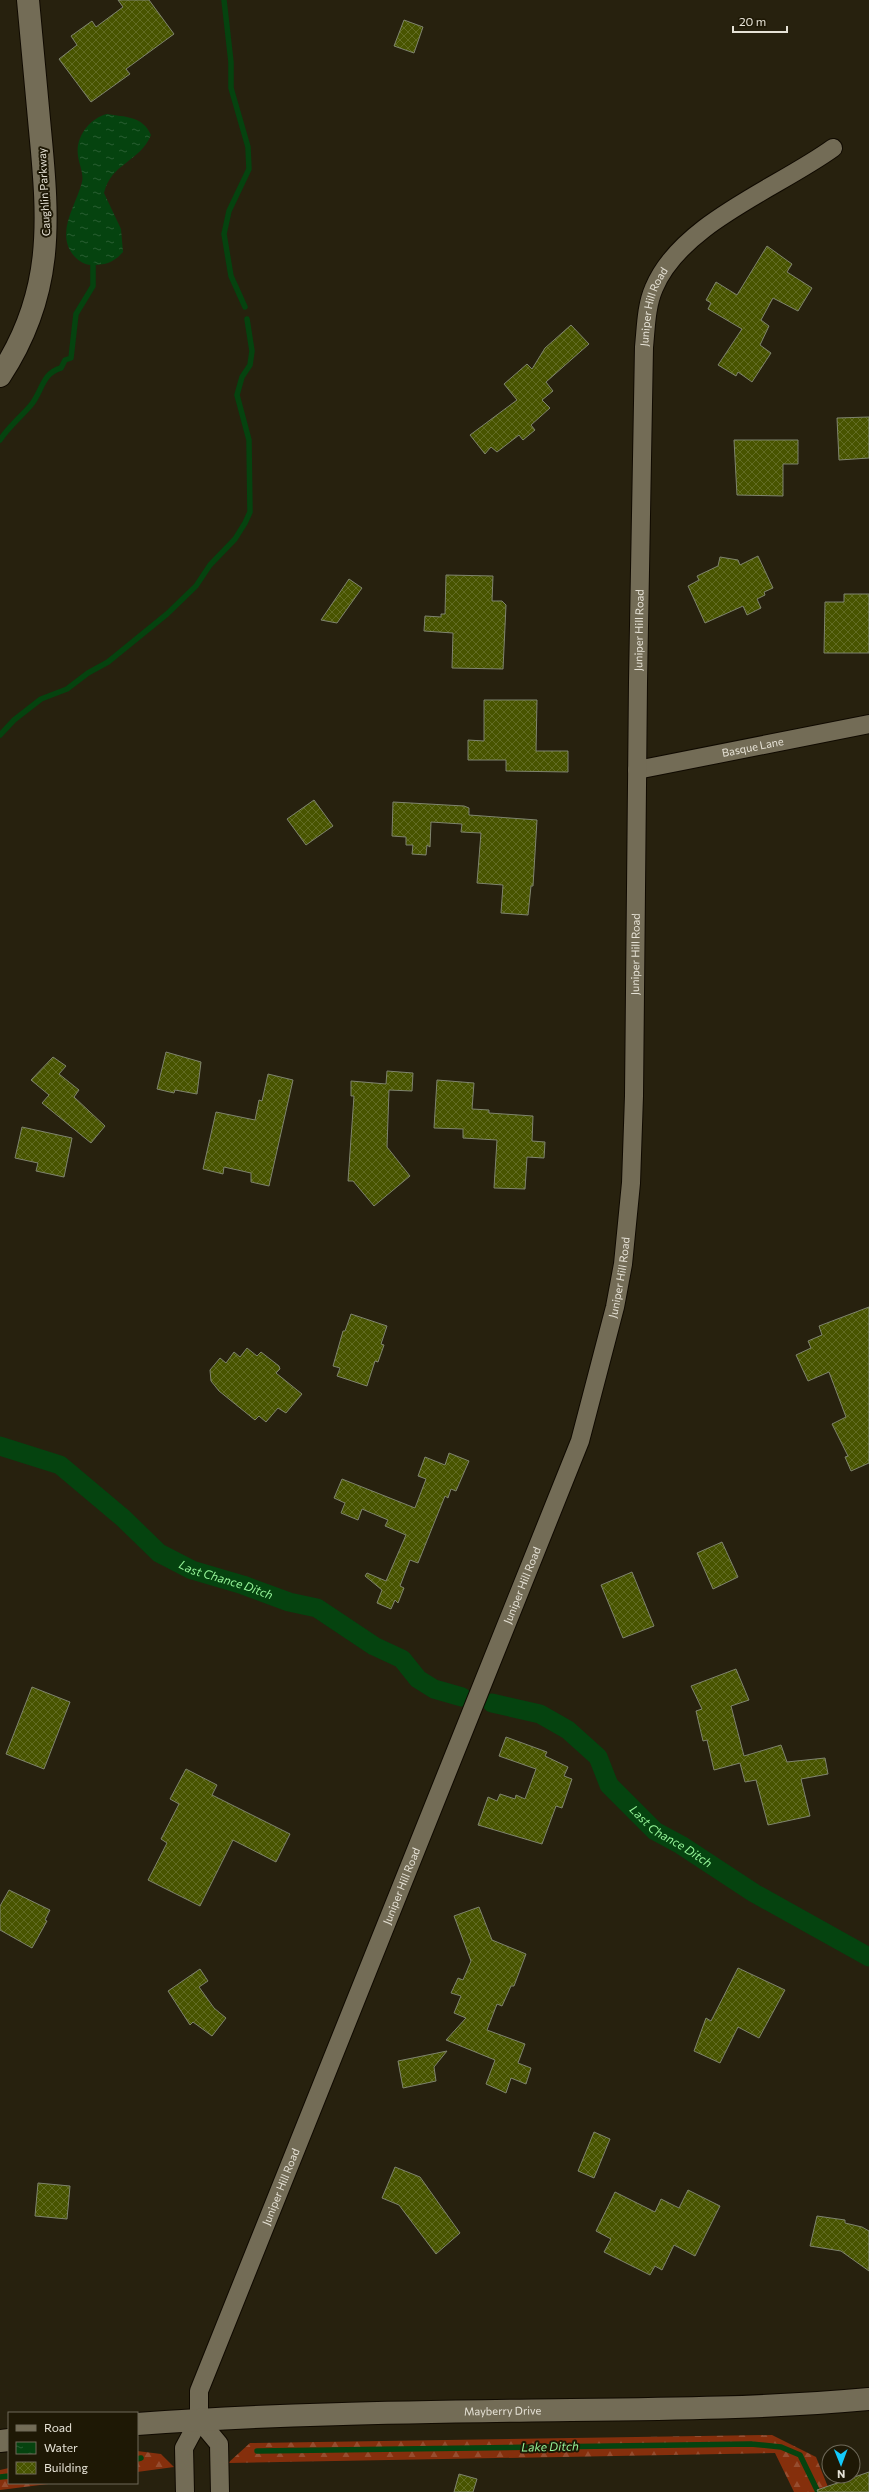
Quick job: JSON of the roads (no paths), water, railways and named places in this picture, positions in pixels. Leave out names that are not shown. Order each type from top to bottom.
[{"type":"main road","name":"Caughlin Parkway","points":[[0,376],[15,351],[32,312],[46,247],[47,204],[28,0]]},
{"type":"main road","name":"Mayberry Drive","points":[[138,2424],[199,2420],[398,2413],[754,2408],[869,2399]]},
{"type":"street","name":"Juniper Hill Road","points":[[199,2420],[199,2391],[580,1441],[602,1362],[621,1275],[631,1183],[634,1096],[637,770],[644,347],[646,320],[653,289],[664,267],[680,249],[701,231],[811,164],[833,148]]},
{"type":"street","name":"Basque Lane","points":[[637,770],[869,724]]},
{"type":"street","points":[[185,2492],[184,2448],[199,2420],[219,2444],[220,2492]]},
{"type":"water","points":[[107,114],[133,118],[143,124],[151,135],[140,151],[113,175],[104,193],[121,229],[123,252],[109,263],[89,265],[75,257],[69,248],[66,239],[66,229],[82,182],[82,172],[78,156],[81,135],[90,124],[101,116]]},
{"type":"waterway","points":[[224,0],[231,62],[231,88],[248,147],[249,169],[229,211],[224,234],[231,276],[245,307]]},
{"type":"waterway","points":[[0,440],[7,430],[35,400],[46,378],[55,370],[61,368],[65,360],[71,358],[76,314],[93,286],[93,265]]},
{"type":"waterway","points":[[0,735],[14,720],[41,699],[67,689],[88,673],[108,662],[167,614],[196,586],[210,565],[235,539],[245,523],[250,512],[249,440],[237,395],[242,377],[250,365],[252,351],[247,319]]},
{"type":"waterway","name":"Last Chance Ditch","points":[[0,1446],[60,1465],[123,1518],[159,1553],[192,1570],[243,1585],[289,1602],[317,1608],[374,1646],[402,1659],[418,1679],[434,1689],[462,1697]]},
{"type":"waterway","name":"Last Chance Ditch","points":[[492,1703],[540,1714],[568,1730],[598,1757],[609,1785],[655,1831],[681,1845],[754,1893],[869,1957]]},
{"type":"waterway","name":"Lake Ditch","points":[[257,2451],[751,2444],[781,2447],[800,2455],[818,2492]]},
{"type":"waterway","name":"Lake Ditch","points":[[0,2477],[8,2476]]}]
